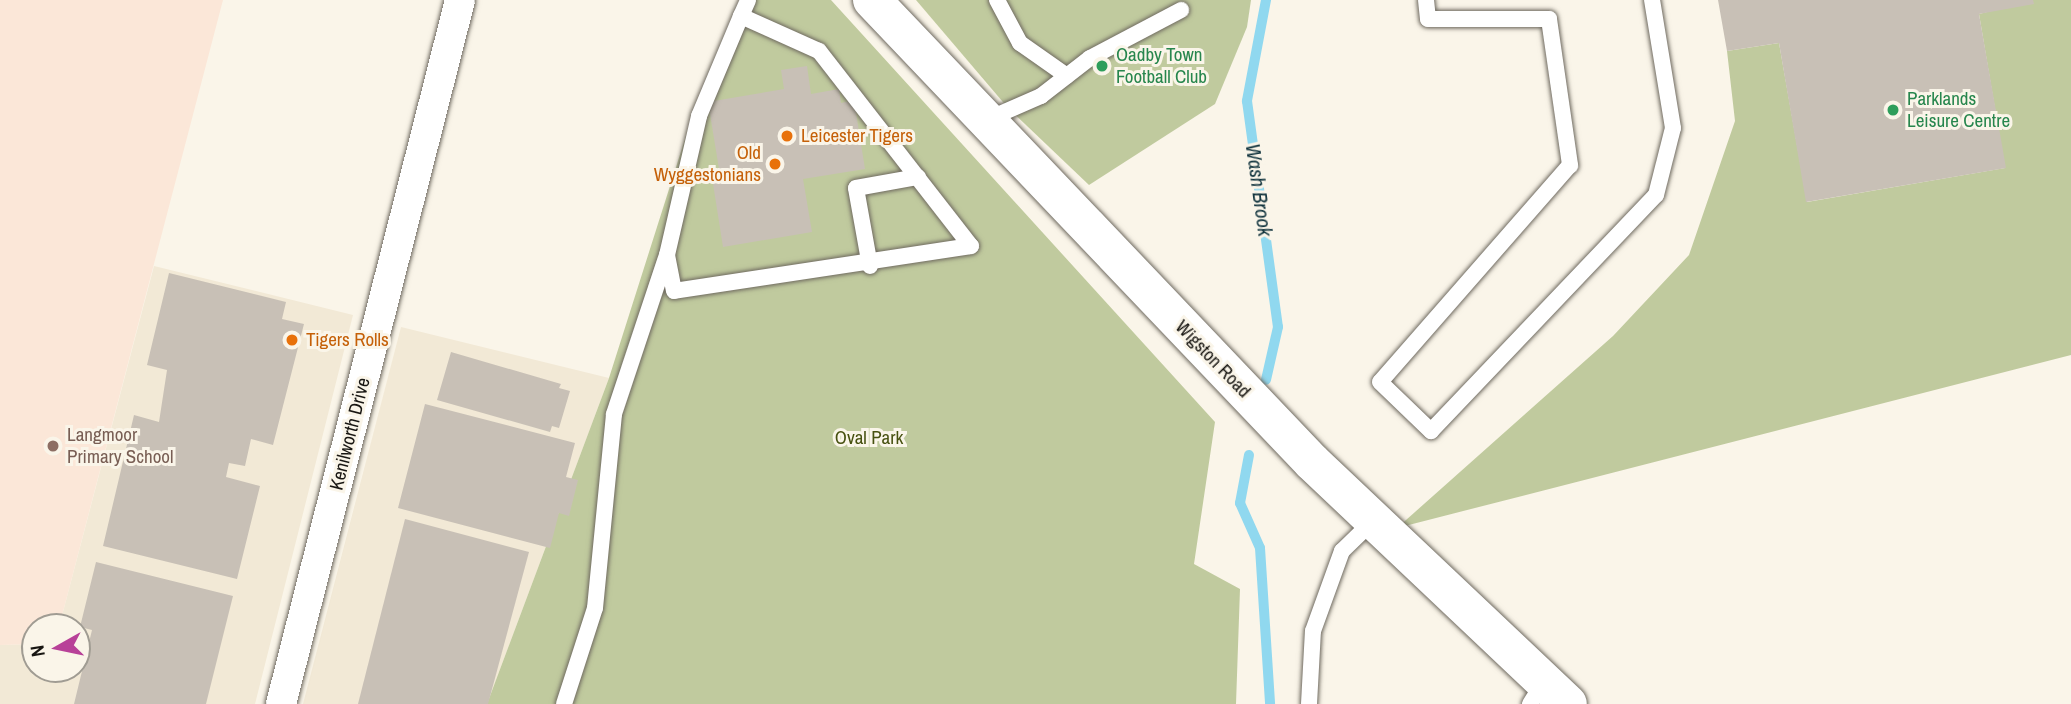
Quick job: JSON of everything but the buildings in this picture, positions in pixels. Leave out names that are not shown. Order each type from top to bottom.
[{"type":"main road","name":"Wigston Road","points":[[872,0],[984,121],[1373,522],[1547,697]]},
{"type":"street","name":"Kenilworth Drive","points":[[281,704],[460,0]]},
{"type":"lane","points":[[564,704],[595,608],[614,414],[667,255],[699,116],[748,0]]},
{"type":"lane","points":[[996,0],[1020,43],[1067,76]]},
{"type":"lane","points":[[1426,0],[1428,19],[1549,19],[1570,165],[1380,382],[1430,430],[1656,195],[1673,128],[1652,0]]},
{"type":"lane","points":[[984,121],[1041,96],[1067,76],[1181,10]]},
{"type":"lane","points":[[667,255],[674,291],[870,266],[971,246],[818,51],[741,16]]},
{"type":"lane","points":[[870,266],[856,188],[918,177]]},
{"type":"lane","points":[[1309,704],[1313,631],[1342,551],[1373,522]]},
{"type":"shaded area","name":"Langmoor Primary School","points":[[0,0],[223,0],[63,613],[21,613],[21,644],[0,645]]},
{"type":"shaded area","points":[[154,266],[353,315],[255,704],[0,704],[0,645],[21,644],[21,683],[91,683],[91,613],[63,613]]},
{"type":"shaded area","points":[[401,327],[609,378],[487,704],[303,704]]},
{"type":"green space","name":"Oval Park","points":[[740,0],[831,0],[1215,422],[1194,564],[1240,589],[1236,704],[487,704],[609,378],[691,120]]},
{"type":"green space","name":"Oadby Town Football Club","points":[[916,0],[1251,0],[1247,27],[1215,104],[1089,185],[1008,108]]},
{"type":"green space","points":[[2033,0],[2071,0],[2071,355],[1397,528],[1613,336],[1689,255],[1735,121],[1727,51],[1779,43],[1807,202],[2005,168],[1979,14]]},
{"type":"waterway","name":"Wash Brook","points":[[1266,0],[1247,101],[1278,327],[1266,380]]},
{"type":"waterway","name":"Wash Brook","points":[[1249,455],[1240,503],[1260,548],[1270,704]]},
{"type":"place","name":"Oadby Town Football Club","points":[[1102,66]]},
{"type":"place","name":"Parklands Leisure Centre","points":[[1893,110]]},
{"type":"place","name":"Leicester Tigers","points":[[787,136]]},
{"type":"place","name":"Old Wyggestonians","points":[[775,164]]},
{"type":"place","name":"Tigers Rolls","points":[[292,340]]},
{"type":"place","name":"Langmoor Primary School","points":[[53,446]]}]
